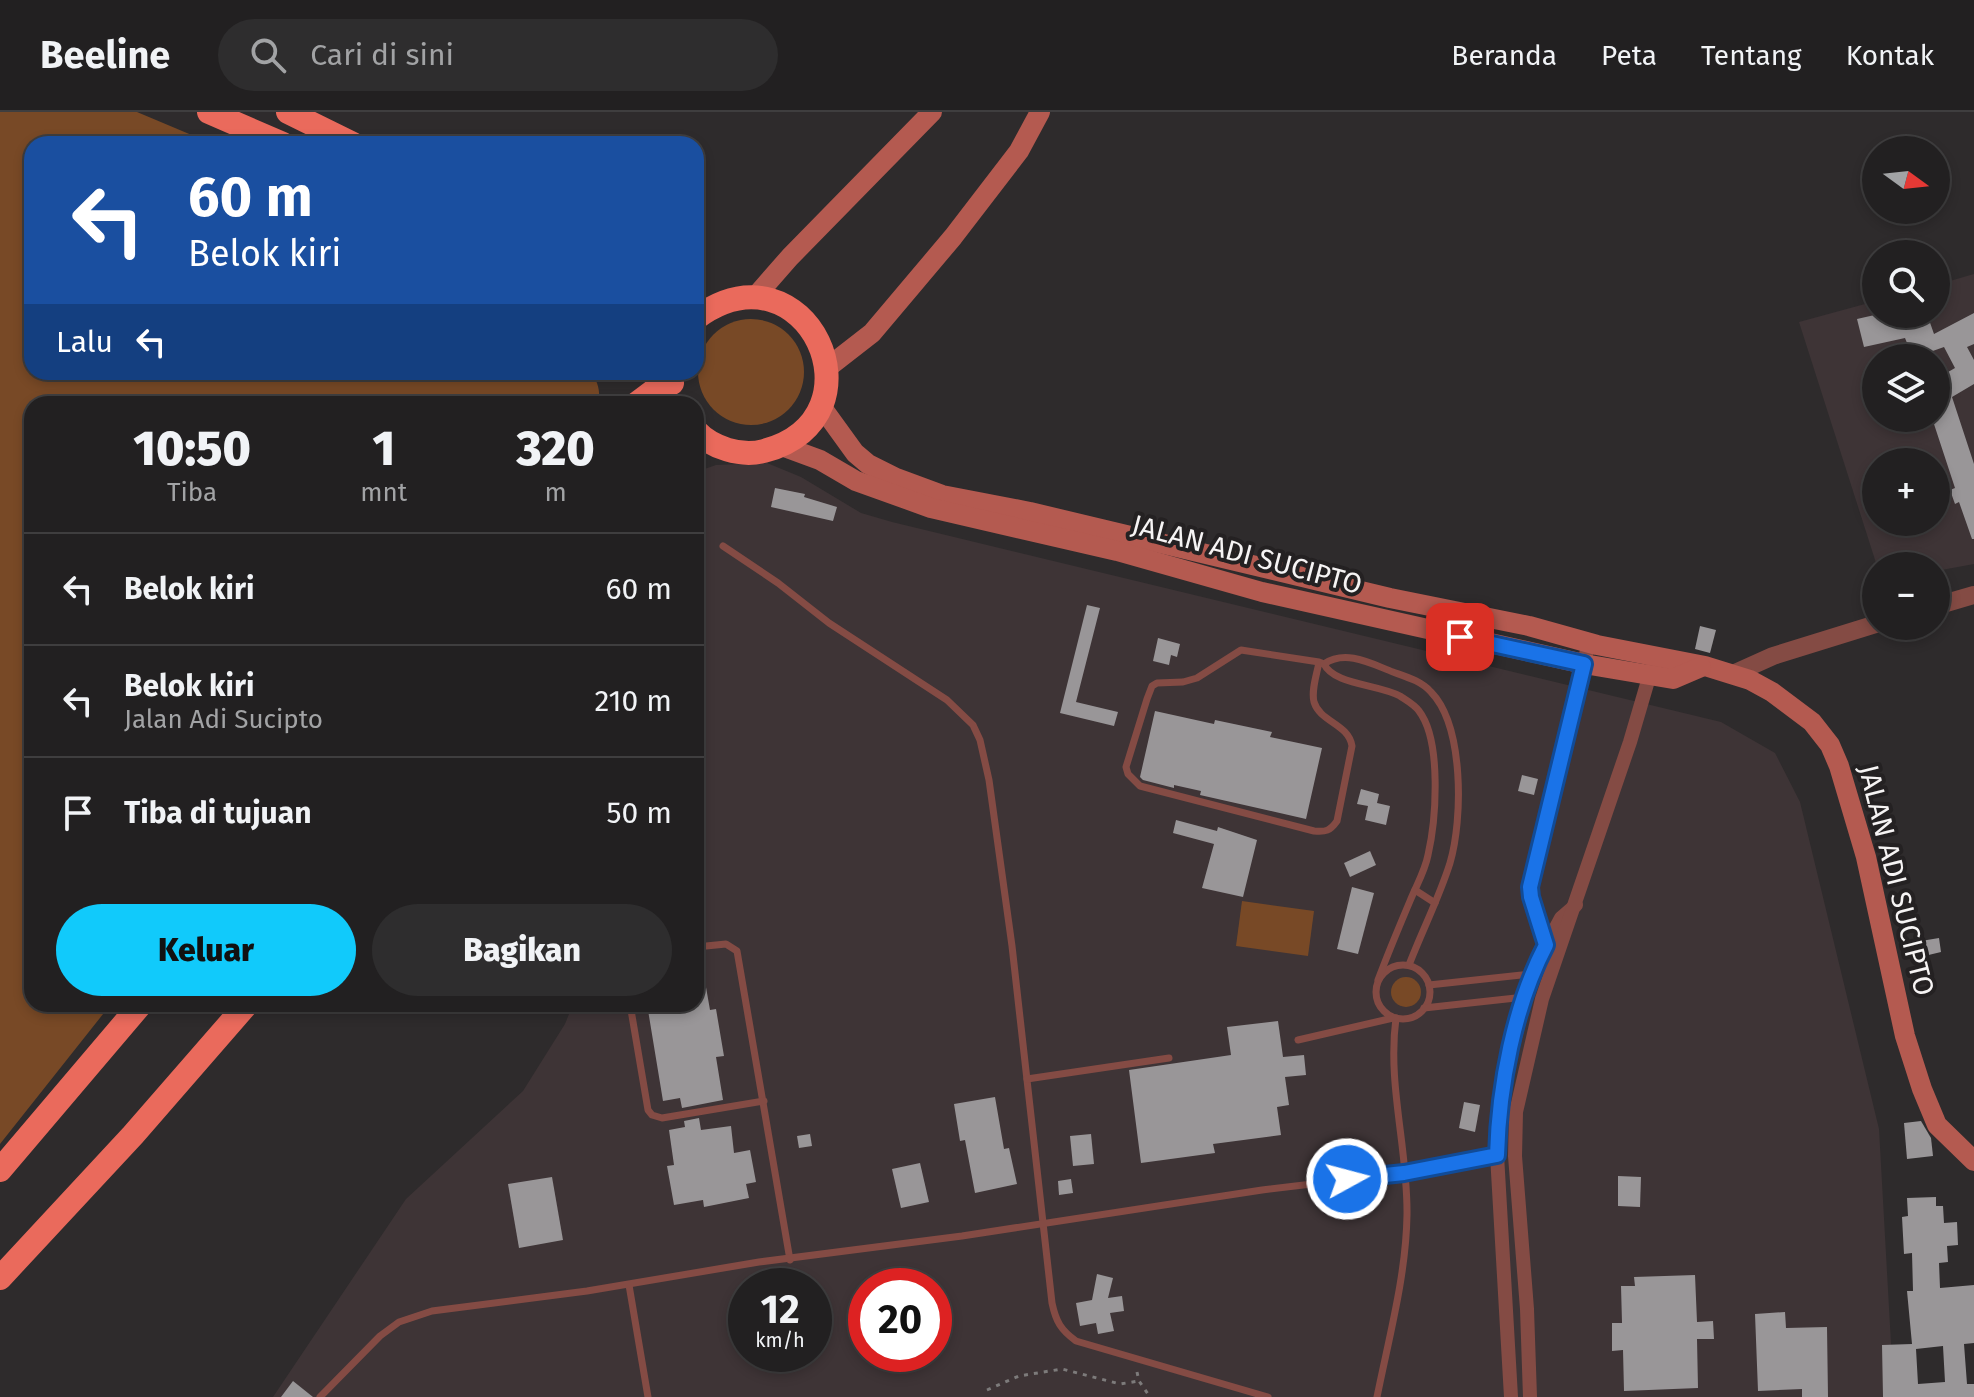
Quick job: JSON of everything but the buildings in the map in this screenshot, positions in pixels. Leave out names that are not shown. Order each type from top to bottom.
[{"type":"highway","points":[[209,112],[264,136]]},
{"type":"highway","points":[[288,112],[316,117],[342,136]]},
{"type":"highway","points":[[704,313],[723,302],[755,297],[781,303],[804,319],[820,341],[827,368],[821,406],[798,436],[782,446],[755,453],[727,450],[704,440]]},
{"type":"highway","points":[[647,396],[670,381]]},
{"type":"highway","points":[[0,1170],[134,1012]]},
{"type":"highway","points":[[0,1278],[133,1135],[240,1012]]},
{"type":"main road","points":[[755,297],[932,112]]},
{"type":"main road","points":[[827,368],[872,333],[953,237],[1019,151],[1040,112]]},
{"type":"main road","name":"JALAN ADI SUCIPTO","points":[[821,406],[855,453],[868,464],[942,495],[1030,512],[1390,598],[1529,626],[1589,642],[1652,666],[1673,679],[1705,666],[1733,674],[1772,692],[1812,722],[1830,745],[1866,857],[1905,1036],[1922,1089],[1937,1125],[1974,1161]]},
{"type":"main road","name":"JALAN ADI SUCIPTO","points":[[782,446],[820,460],[870,488],[931,508],[1117,551],[1262,592],[1584,664],[1652,666]]},
{"type":"street","points":[[1950,602],[1974,595]]},
{"type":"street","points":[[1733,674],[1773,656],[1862,628]]},
{"type":"street","points":[[1546,945],[1530,887],[1589,642]]},
{"type":"street","points":[[1530,1397],[1526,1294],[1515,1156],[1516,1112],[1542,999],[1576,905],[1652,666]]},
{"type":"street","points":[[1511,1397],[1497,1155],[1500,1097],[1531,974],[1561,918],[1576,905]]},
{"type":"street","points":[[1525,997],[1542,999]]},
{"type":"street","points":[[1497,1155],[1515,1156]]},
{"type":"lane","points":[[723,546],[829,623],[947,700],[973,725],[980,740],[989,780],[1012,946],[1052,1303],[1055,1320],[1062,1331],[1076,1341],[1268,1397]]},
{"type":"lane","points":[[1322,663],[1313,696],[1315,705],[1352,740],[1337,821],[1332,829],[1314,831],[1140,786],[1128,774],[1126,767],[1147,699],[1157,683],[1190,680],[1245,649],[1322,663],[1339,656],[1353,658],[1419,681],[1444,709],[1457,759],[1459,792],[1451,859],[1409,965]]},
{"type":"lane","points":[[1322,663],[1328,672],[1341,679],[1399,695],[1419,711],[1433,751],[1435,792],[1428,858],[1376,991],[1384,1012],[1395,1018]]},
{"type":"lane","points":[[1415,890],[1435,903]]},
{"type":"lane","points":[[704,946],[726,944],[737,951],[790,1260]]},
{"type":"lane","points":[[1298,1040],[1395,1018],[1407,1019],[1417,1015],[1430,998],[1425,976],[1409,965],[1397,965],[1378,980]]},
{"type":"lane","points":[[1429,985],[1531,974]]},
{"type":"lane","points":[[1424,1008],[1525,997]]},
{"type":"lane","points":[[631,1012],[640,1072],[648,1110],[652,1115],[662,1118],[764,1101]]},
{"type":"lane","points":[[1377,1397],[1403,1264],[1407,1215],[1394,1067],[1395,1018]]},
{"type":"lane","points":[[1027,1079],[1169,1058]]},
{"type":"lane","points":[[320,1397],[380,1336],[399,1322],[419,1314],[629,1285],[759,1262],[790,1260],[1262,1190],[1404,1173],[1497,1155]]},
{"type":"lane","points":[[629,1285],[648,1397]]},
{"type":"path","points":[[1133,1356],[1139,1381],[1150,1397]]},
{"type":"path","points":[[987,1390],[1019,1376],[1062,1369],[1120,1384],[1139,1381]]},
{"type":"shaded area","points":[[0,112],[137,112],[194,136],[24,136],[24,380],[596,380],[599,396],[24,396],[24,1012],[105,1012],[0,1144]]},
{"type":"shaded area","points":[[1974,274],[1974,564],[1950,568],[1950,552],[1873,552],[1867,536],[1950,536],[1950,448],[1862,448],[1862,519],[1799,322],[1862,305],[1862,328],[1950,328],[1950,281]]},
{"type":"shaded area","points":[[741,320],[761,320],[789,334],[803,362],[803,382],[789,410],[761,424],[741,424],[713,410],[699,382],[704,380],[704,348],[713,334]]},
{"type":"shaded area","points":[[767,463],[801,477],[861,513],[892,522],[1721,722],[1775,753],[1800,802],[1879,1129],[1894,1397],[273,1397],[406,1199],[523,1091],[570,1012],[704,1012],[704,469],[716,465]]},
{"type":"shaded area","points":[[1242,901],[1314,911],[1308,956],[1236,946]]},
{"type":"shaded area","points":[[1406,977],[1417,981],[1421,992],[1417,1003],[1406,1007],[1395,1003],[1391,992],[1395,981]]},
{"type":"route","points":[[1347,1179],[1404,1173],[1497,1155],[1500,1097],[1531,974],[1546,945],[1530,887],[1584,664],[1460,637]]}]
